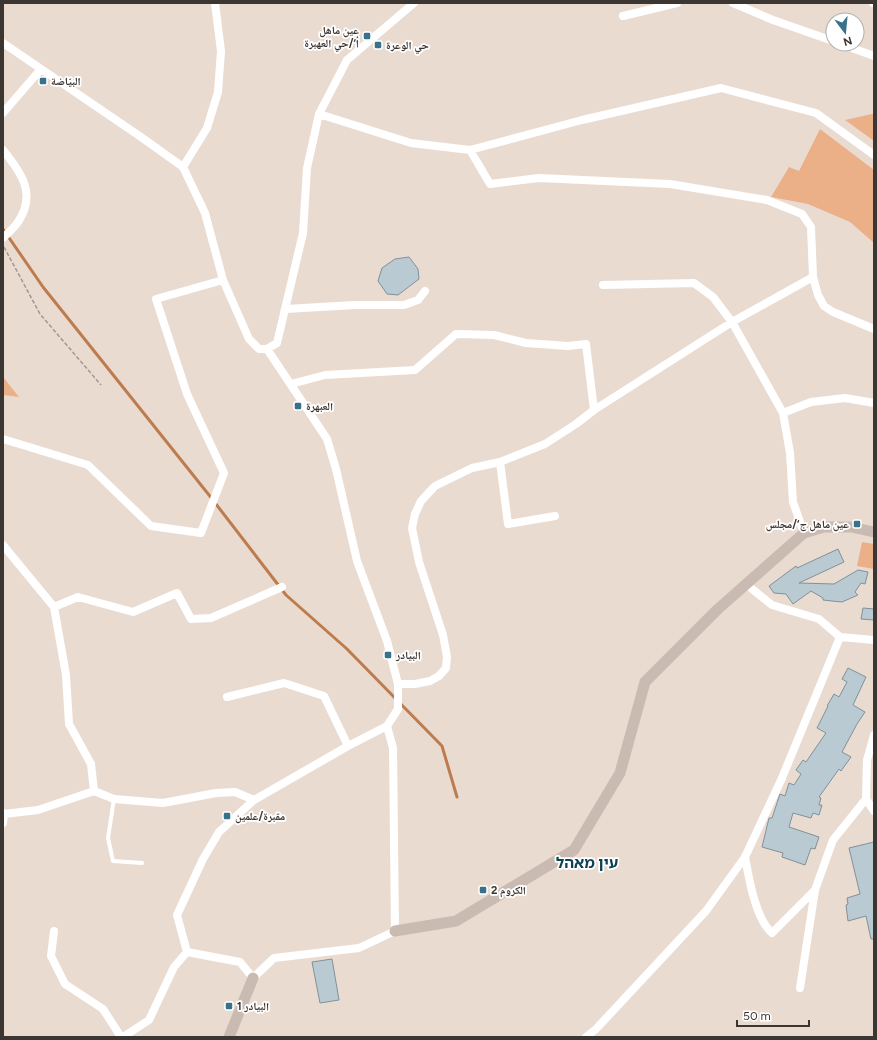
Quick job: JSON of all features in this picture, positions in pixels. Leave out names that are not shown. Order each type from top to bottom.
[{"type":"street","points":[[182,167],[208,128],[218,92],[220,51],[215,3]]},
{"type":"street","points":[[3,43],[182,167],[205,213],[223,280],[249,339],[259,349],[268,349],[277,343],[303,233],[307,168],[319,114],[347,60],[414,3]]},
{"type":"street","points":[[623,16],[677,3]]},
{"type":"street","points":[[733,3],[773,20],[825,38]]},
{"type":"street","points":[[863,52],[874,56]]},
{"type":"street","points":[[3,113],[41,69]]},
{"type":"street","points":[[319,114],[410,143],[470,150],[582,120],[721,88],[816,113],[874,155]]},
{"type":"street","points":[[3,150],[18,169],[25,186],[28,201],[18,222],[3,238]]},
{"type":"street","points":[[470,150],[490,184],[539,178],[670,184],[767,200],[802,214],[811,227],[813,277],[818,295],[824,306],[833,312],[874,329]]},
{"type":"street","points":[[398,684],[415,684],[430,681],[439,676],[446,668],[447,658],[443,635],[419,562],[412,528],[415,514],[421,501],[435,486],[472,468],[500,462],[545,444],[576,424],[594,410],[732,322],[813,277]]},
{"type":"street","points":[[3,439],[88,465],[151,526],[201,532],[224,473],[187,394],[156,299],[223,280]]},
{"type":"street","points":[[603,285],[694,283],[713,297],[732,322],[783,413],[790,453],[793,502],[804,533]]},
{"type":"street","points":[[286,308],[355,305],[404,306],[418,300],[425,291]]},
{"type":"street","points":[[291,384],[325,376],[415,370],[456,334],[494,335],[526,343],[568,346],[586,344],[594,410]]},
{"type":"street","points":[[187,952],[177,916],[203,859],[219,832],[254,800],[348,746],[387,726],[398,709],[398,684],[387,641],[357,561],[336,469],[327,439],[268,349]]},
{"type":"street","points":[[783,413],[811,402],[845,398],[874,403]]},
{"type":"street","points":[[500,462],[508,524],[555,516]]},
{"type":"street","points":[[229,1037],[253,978],[274,958],[359,948],[395,931],[456,921],[574,850],[620,773],[645,682],[746,584],[804,533],[824,528],[844,527],[874,532]]},
{"type":"street","points":[[3,545],[54,608],[66,674],[69,724],[91,764],[94,791]]},
{"type":"street","points":[[746,584],[772,605],[818,619],[840,637],[874,640]]},
{"type":"street","points":[[54,608],[78,598],[133,612],[177,593],[191,619],[212,618],[282,587]]},
{"type":"street","points":[[586,1037],[596,1029],[706,911],[745,857],[782,778],[840,637]]},
{"type":"street","points":[[227,697],[284,683],[324,696],[348,746]]},
{"type":"street","points":[[387,726],[393,748],[395,931]]},
{"type":"street","points":[[874,735],[867,760],[866,799],[874,811]]},
{"type":"street","points":[[3,824],[4,814],[38,810],[94,791],[114,799],[162,803],[216,793],[235,792],[254,800]]},
{"type":"street","points":[[800,988],[815,890],[833,840],[866,799]]},
{"type":"street","points":[[745,857],[751,890],[765,927],[772,933],[815,890]]},
{"type":"street","points":[[54,930],[51,956],[65,984],[103,1009],[122,1037],[149,1020],[174,967],[187,952]]},
{"type":"street","points":[[187,952],[240,962],[253,978]]},
{"type":"lane","points":[[114,799],[108,838],[113,861],[142,863]]},
{"type":"path","points":[[3,245],[40,314],[101,385]]},
{"type":"shaded area","points":[[872,114],[874,114],[874,141],[845,120]]},
{"type":"shaded area","points":[[820,129],[874,170],[874,243],[850,222],[808,204],[771,197],[789,167],[799,171]]},
{"type":"shaded area","points":[[3,377],[19,397],[3,395]]},
{"type":"shaded area","points":[[862,542],[874,544],[874,569],[857,566]]},
{"type":"building","points":[[409,257],[418,269],[419,279],[398,295],[387,294],[378,281],[382,268],[395,259]]},
{"type":"building","points":[[838,549],[844,562],[799,583],[834,584],[858,570],[868,572],[865,584],[861,583],[855,592],[858,595],[842,602],[823,600],[823,598],[811,591],[793,604],[786,594],[774,593],[769,586],[796,566],[797,568]]},
{"type":"building","points":[[863,608],[874,609],[874,620],[861,619]]},
{"type":"building","points":[[848,668],[866,677],[853,705],[865,712],[842,752],[851,757],[841,771],[839,769],[819,797],[821,798],[819,805],[822,805],[819,815],[813,813],[811,818],[793,813],[789,827],[819,837],[815,849],[811,848],[805,865],[782,857],[783,853],[762,847],[769,818],[772,818],[780,794],[785,796],[789,783],[794,785],[801,774],[796,770],[803,760],[806,762],[826,733],[817,728],[834,694],[839,697],[847,682],[842,679]]},
{"type":"building","points":[[874,842],[874,939],[871,939],[866,916],[848,921],[846,905],[848,904],[847,898],[860,894],[849,848]]},
{"type":"building","points":[[332,959],[339,1000],[320,1003],[312,962]]},
{"type":"waterway","points":[[3,229],[43,287],[209,495],[286,595],[347,649],[442,746],[457,797]]},
{"type":"place","name":"عين ماهل أ‘/حي العهبرة","points":[[367,36]]},
{"type":"place","name":"حي الوعرة","points":[[378,45]]},
{"type":"place","name":"البيّاضة","points":[[43,81]]},
{"type":"place","name":"العبهرة","points":[[298,406]]},
{"type":"place","name":"عين ماهل ج‘/مجلس","points":[[857,524]]},
{"type":"place","name":"البيادر","points":[[388,655]]},
{"type":"place","name":"مقبرة/علمين","points":[[227,816]]},
{"type":"place","name":"الكروم 2","points":[[483,890]]},
{"type":"place","name":"البيادر 1","points":[[229,1006]]},
{"type":"district","name":"עין מאהל","points":[[587,863]]}]
